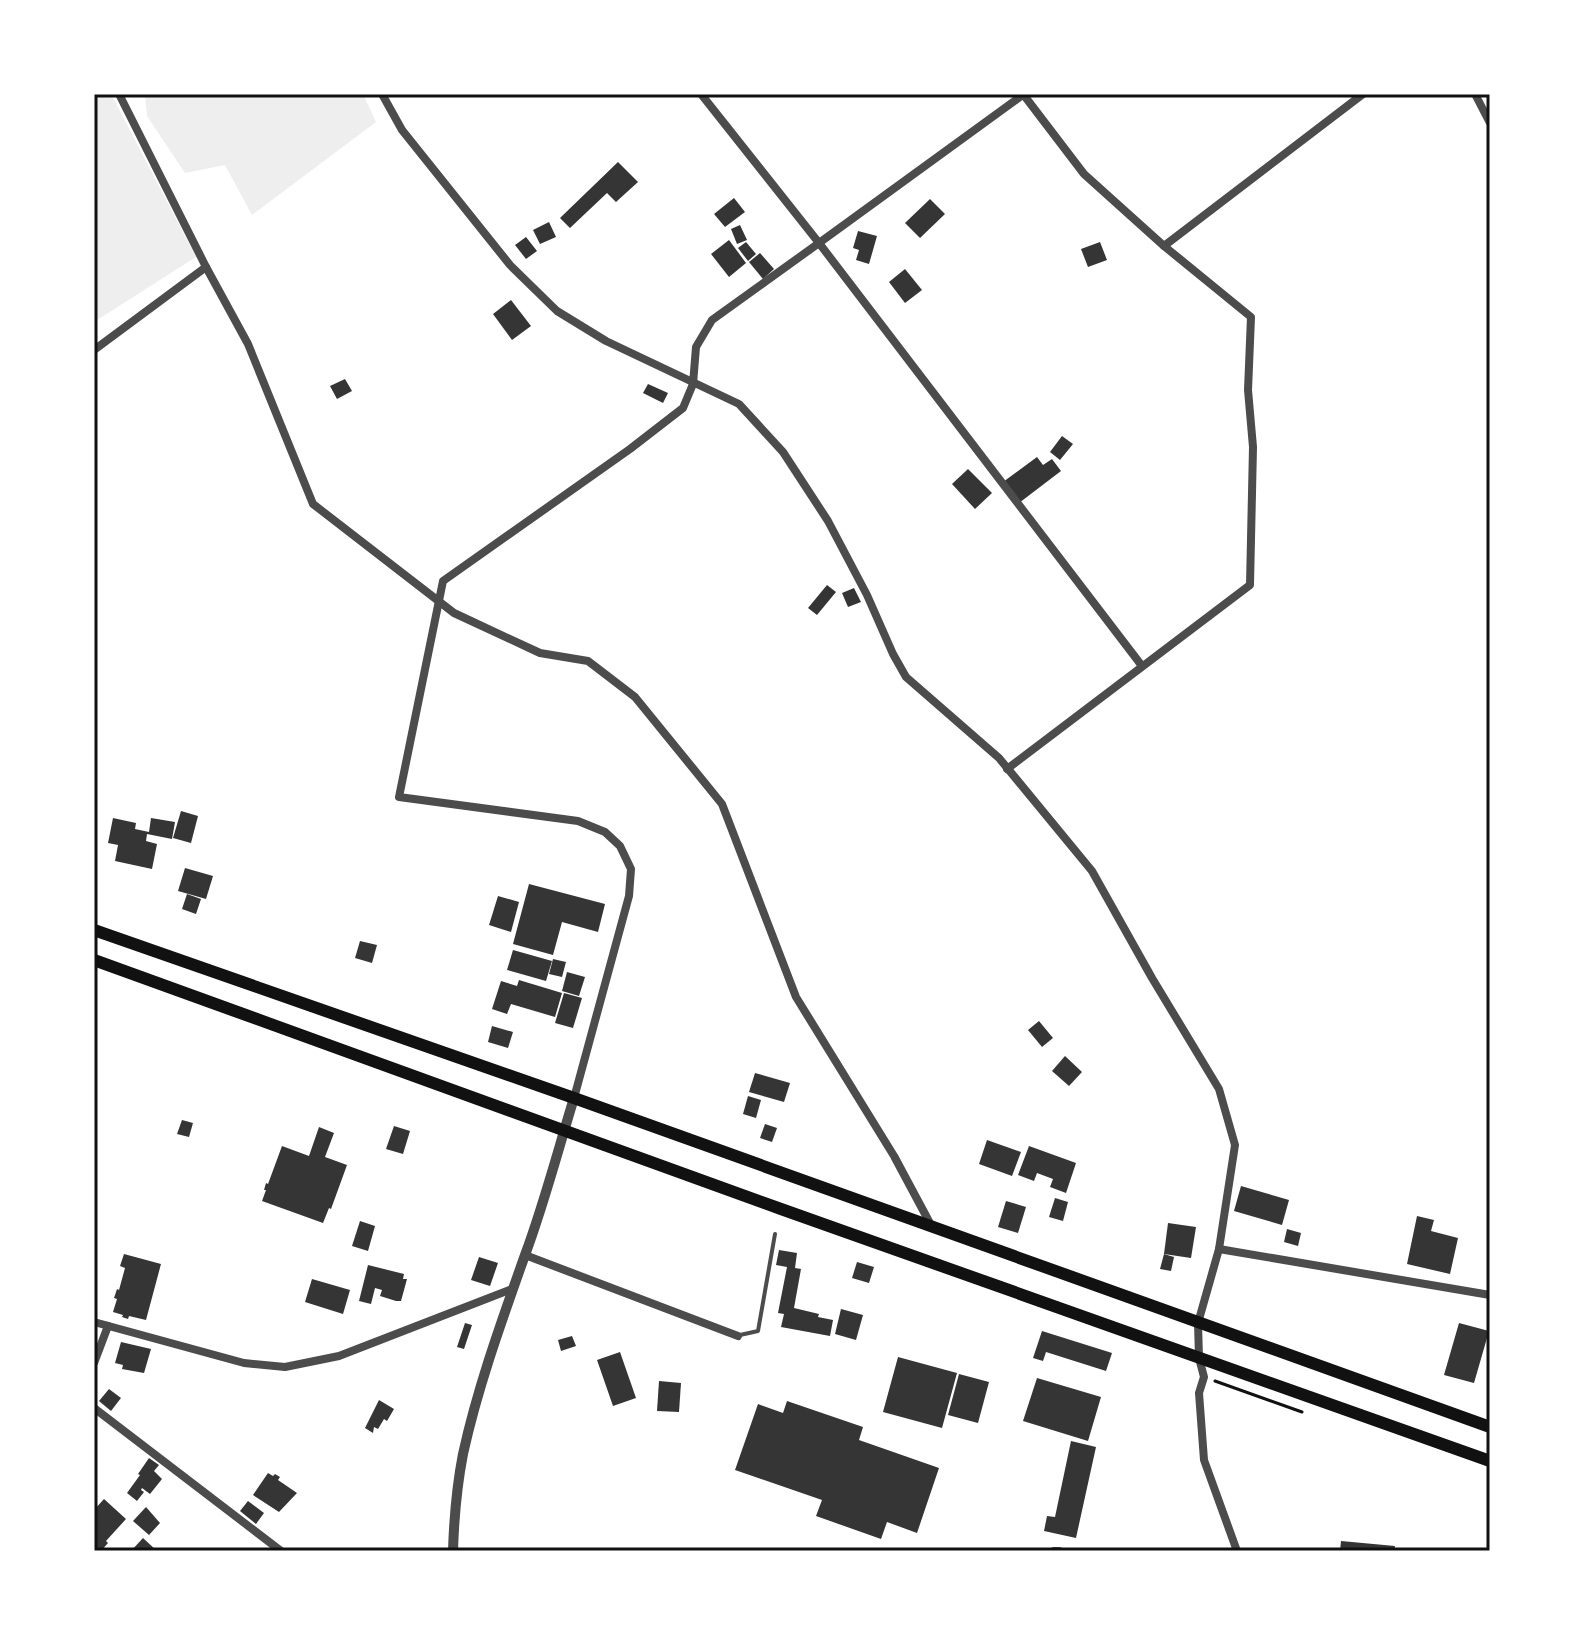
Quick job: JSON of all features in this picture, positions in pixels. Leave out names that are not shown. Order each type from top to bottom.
[{"type":"highway","points":[[94,930],[574,1098],[1490,1427]]},
{"type":"highway","points":[[94,960],[1490,1461]]},
{"type":"street","points":[[119,94],[248,344],[313,504],[454,613],[540,653],[588,661],[635,697],[722,804],[796,997],[894,1156],[932,1228]]},
{"type":"street","points":[[382,94],[402,130],[510,265],[557,311],[606,341],[739,404],[783,452],[828,521],[906,677],[999,758],[1092,871],[1219,1089],[1235,1145],[1219,1249],[1198,1323],[1199,1358],[1204,1377],[1199,1393],[1204,1460],[1237,1551]]},
{"type":"street","points":[[701,94],[819,243],[1142,666]]},
{"type":"street","points":[[453,1551],[454,1518],[463,1456],[478,1398],[574,1098],[629,896],[631,869],[620,846],[605,832],[578,821],[399,797],[443,581],[683,408],[693,384],[696,347],[712,320],[1024,94],[1084,174],[1164,246],[1251,317],[1248,390],[1253,447],[1250,585],[1007,769]]},
{"type":"street","points":[[1164,246],[1363,94]]},
{"type":"street","points":[[1475,94],[1490,123]]},
{"type":"street","points":[[94,350],[206,267]]},
{"type":"street","points":[[1219,1249],[1490,1295]]},
{"type":"street","points":[[525,1255],[738,1336]]},
{"type":"street","points":[[94,1322],[244,1363],[285,1367],[339,1356],[512,1289]]},
{"type":"street","points":[[94,1363],[108,1326]]},
{"type":"street","points":[[94,1408],[281,1551]]},
{"type":"lane","points":[[738,1336],[758,1331],[775,1234]]},
{"type":"shaded area","points":[[94,94],[111,94],[196,257],[94,322]]},
{"type":"shaded area","points":[[145,94],[363,94],[376,122],[252,215],[225,165],[185,173],[147,116]]},
{"type":"building","points":[[618,162],[638,182],[616,202],[607,193],[570,228],[560,218]]},
{"type":"building","points":[[734,198],[745,212],[725,227],[714,214]]},
{"type":"building","points":[[930,199],[945,214],[920,238],[905,223]]},
{"type":"building","points":[[549,222],[556,237],[540,244],[533,230]]},
{"type":"building","points":[[740,225],[747,240],[737,244],[731,229]]},
{"type":"building","points":[[858,231],[877,236],[869,264],[856,260],[859,250],[853,248]]},
{"type":"building","points":[[526,237],[537,251],[526,259],[515,245]]},
{"type":"building","points":[[729,240],[746,263],[729,277],[711,254]]},
{"type":"building","points":[[746,242],[756,254],[748,261],[738,248]]},
{"type":"building","points":[[1100,242],[1107,260],[1088,267],[1081,249]]},
{"type":"building","points":[[760,253],[774,269],[763,279],[749,262]]},
{"type":"building","points":[[905,269],[922,290],[905,303],[889,282]]},
{"type":"building","points":[[511,300],[531,326],[512,340],[493,314]]},
{"type":"building","points":[[345,379],[352,391],[337,399],[330,386]]},
{"type":"building","points":[[648,384],[668,393],[663,403],[643,393]]},
{"type":"building","points":[[1062,436],[1073,444],[1060,460],[1050,452]]},
{"type":"building","points":[[1037,457],[1043,465],[1052,459],[1061,471],[1019,503],[1003,482]]},
{"type":"building","points":[[968,469],[992,493],[975,509],[952,484]]},
{"type":"building","points":[[827,585],[836,592],[817,615],[808,608]]},
{"type":"building","points":[[854,588],[861,602],[848,607],[842,593]]},
{"type":"building","points":[[181,811],[198,816],[191,843],[173,838]]},
{"type":"building","points":[[113,818],[136,823],[135,829],[149,832],[151,818],[175,822],[172,839],[147,834],[146,841],[157,844],[152,869],[115,861],[118,845],[108,843]]},
{"type":"building","points":[[185,868],[213,876],[206,899],[178,891]]},
{"type":"building","points":[[529,884],[605,904],[598,932],[562,922],[553,955],[513,944]]},
{"type":"building","points":[[187,894],[201,899],[196,914],[182,909]]},
{"type":"building","points":[[498,896],[519,902],[511,932],[489,925]]},
{"type":"building","points":[[360,941],[377,945],[372,963],[355,958]]},
{"type":"building","points":[[513,950],[552,961],[546,981],[507,970]]},
{"type":"building","points":[[553,959],[566,962],[562,977],[549,974]]},
{"type":"building","points":[[567,972],[585,977],[579,996],[562,991]]},
{"type":"building","points":[[519,980],[562,993],[555,1017],[511,1004],[507,1014],[492,1009],[501,981],[517,986]]},
{"type":"building","points":[[564,993],[582,998],[573,1028],[555,1023]]},
{"type":"building","points":[[1039,1021],[1053,1038],[1042,1047],[1028,1030]]},
{"type":"building","points":[[492,1026],[513,1032],[508,1048],[488,1042]]},
{"type":"building","points":[[1065,1056],[1082,1072],[1069,1086],[1052,1071]]},
{"type":"building","points":[[755,1073],[790,1083],[784,1102],[749,1092]]},
{"type":"building","points":[[748,1096],[761,1100],[756,1118],[743,1114]]},
{"type":"building","points":[[182,1120],[193,1123],[189,1137],[177,1134]]},
{"type":"building","points":[[765,1124],[777,1128],[772,1142],[760,1138]]},
{"type":"building","points":[[394,1126],[410,1131],[403,1154],[386,1149]]},
{"type":"building","points":[[319,1127],[334,1133],[325,1157],[347,1165],[323,1223],[262,1201],[282,1146],[309,1156]]},
{"type":"building","points":[[987,1140],[1021,1152],[1012,1176],[979,1164]]},
{"type":"building","points":[[1029,1146],[1076,1163],[1066,1193],[1050,1187],[1053,1179],[1037,1173],[1034,1181],[1018,1175]]},
{"type":"building","points":[[1241,1186],[1289,1200],[1282,1225],[1234,1211]]},
{"type":"building","points":[[1055,1198],[1068,1202],[1063,1221],[1049,1217]]},
{"type":"building","points":[[1006,1201],[1026,1207],[1018,1233],[998,1227]]},
{"type":"building","points":[[1417,1216],[1434,1220],[1431,1231],[1458,1238],[1450,1274],[1407,1264]]},
{"type":"building","points":[[360,1221],[375,1226],[368,1251],[352,1246]]},
{"type":"building","points":[[1168,1223],[1196,1227],[1191,1258],[1164,1254]]},
{"type":"building","points":[[1287,1229],[1301,1233],[1298,1246],[1284,1242]]},
{"type":"building","points":[[779,1250],[797,1253],[795,1268],[801,1269],[794,1308],[833,1320],[830,1336],[781,1327],[784,1314],[778,1313],[787,1267],[776,1265]]},
{"type":"building","points":[[124,1254],[161,1264],[146,1320],[129,1316],[128,1319],[113,1312],[117,1299],[114,1298],[125,1268],[120,1266]]},
{"type":"building","points":[[1164,1254],[1174,1257],[1171,1271],[1160,1269]]},
{"type":"building","points":[[479,1257],[498,1263],[490,1286],[471,1280]]},
{"type":"building","points":[[857,1262],[874,1267],[869,1283],[852,1278]]},
{"type":"building","points":[[368,1265],[404,1274],[403,1279],[407,1279],[401,1301],[380,1296],[382,1290],[375,1288],[371,1304],[359,1301]]},
{"type":"building","points":[[312,1279],[350,1290],[343,1314],[305,1302]]},
{"type":"building","points":[[841,1309],[863,1315],[856,1340],[835,1334]]},
{"type":"building","points":[[465,1323],[472,1325],[464,1349],[457,1347]]},
{"type":"building","points":[[1459,1323],[1489,1331],[1474,1383],[1444,1375]]},
{"type":"building","points":[[1042,1331],[1112,1353],[1106,1371],[1046,1352],[1043,1361],[1033,1358]]},
{"type":"building","points":[[572,1336],[576,1346],[561,1351],[558,1340]]},
{"type":"building","points":[[121,1342],[151,1349],[144,1373],[122,1369],[123,1365],[115,1363]]},
{"type":"building","points":[[620,1352],[636,1398],[613,1406],[597,1360]]},
{"type":"building","points":[[898,1357],[957,1373],[942,1428],[883,1412]]},
{"type":"building","points":[[959,1374],[989,1382],[978,1423],[948,1415]]},
{"type":"building","points":[[1037,1378],[1101,1397],[1088,1441],[1023,1421]]},
{"type":"building","points":[[659,1381],[681,1383],[679,1412],[657,1411]]},
{"type":"building","points":[[109,1389],[121,1398],[111,1411],[99,1401]]},
{"type":"building","points":[[379,1400],[394,1409],[387,1421],[384,1419],[378,1429],[374,1427],[373,1433],[365,1428]]},
{"type":"building","points":[[787,1401],[863,1427],[859,1440],[939,1468],[917,1533],[887,1522],[881,1539],[816,1516],[822,1500],[735,1470],[758,1404],[783,1413]]},
{"type":"building","points":[[1071,1441],[1096,1447],[1076,1538],[1044,1531],[1047,1516],[1055,1517]]},
{"type":"building","points":[[149,1458],[159,1465],[154,1471],[162,1479],[150,1494],[142,1488],[144,1492],[137,1501],[127,1493]]},
{"type":"building","points":[[268,1473],[280,1477],[278,1480],[297,1493],[279,1512],[253,1495]]},
{"type":"building","points":[[104,1499],[126,1519],[101,1551],[94,1545],[94,1510]]},
{"type":"building","points":[[248,1501],[264,1513],[256,1524],[240,1511]]},
{"type":"building","points":[[146,1507],[160,1523],[149,1535],[133,1521]]},
{"type":"building","points":[[143,1538],[157,1551],[131,1551]]},
{"type":"building","points":[[1341,1541],[1395,1546],[1394,1551],[1340,1551]]}]
